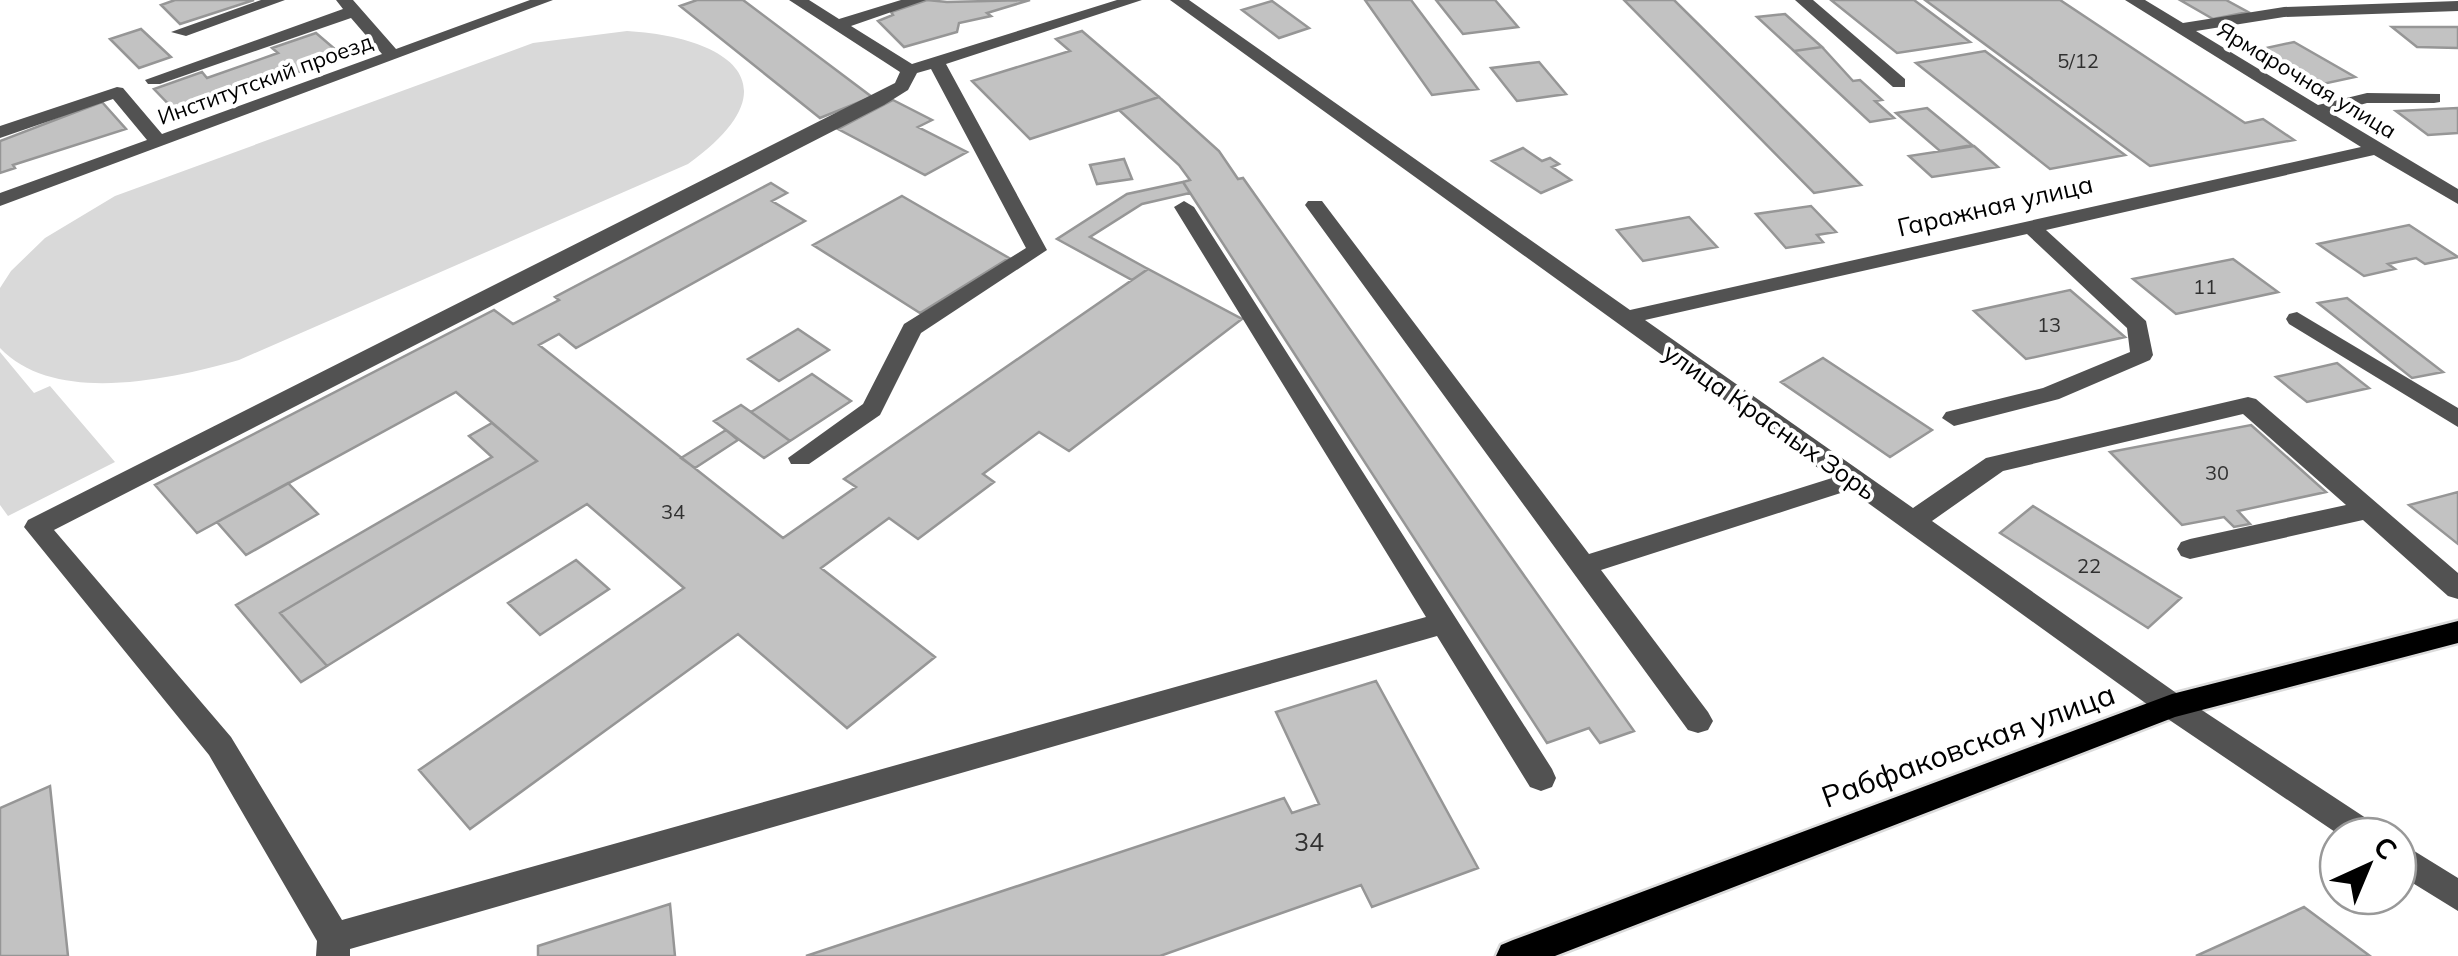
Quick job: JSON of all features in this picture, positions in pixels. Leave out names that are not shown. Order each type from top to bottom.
[{"type":"main road","name":"Рабфаковская улица","points":[[1513,956],[2172,706],[2458,632]]},
{"type":"street","points":[[180,32],[277,0]]},
{"type":"street","name":"Институтский проезд","points":[[0,200],[545,0]]},
{"type":"street","points":[[797,0],[910,70]]},
{"type":"street","points":[[837,25],[918,0]]},
{"type":"street","points":[[1134,0],[910,70],[902,86],[878,101],[37,527],[220,746],[333,947],[1444,623]]},
{"type":"street","name":"улица Красных Зорь","points":[[1178,0],[2172,706],[2337,816]]},
{"type":"street","points":[[1803,0],[1899,83]]},
{"type":"street","name":"Ярмарочная улица","points":[[2133,0],[2456,195]]},
{"type":"street","points":[[2251,0],[2276,14]]},
{"type":"street","points":[[2178,29],[2360,5],[2458,6]]},
{"type":"street","points":[[154,80],[349,6],[392,56]]},
{"type":"street","points":[[800,458],[872,410],[912,329],[1038,250],[936,62]]},
{"type":"street","points":[[0,132],[117,92],[160,142]]},
{"type":"street","points":[[2315,111],[2367,98],[2434,98]]},
{"type":"street","name":"Гаражная улица","points":[[1625,318],[2377,148]]},
{"type":"street","points":[[1315,205],[1698,721]]},
{"type":"street","points":[[1184,207],[1540,778]]},
{"type":"street","points":[[1954,418],[2103,378],[2142,356],[2138,326],[2029,225]]},
{"type":"street","points":[[2297,320],[2458,419]]},
{"type":"street","points":[[1912,522],[1995,464],[2248,405],[2458,589]]},
{"type":"street","points":[[1582,566],[1853,480]]},
{"type":"street","points":[[2190,549],[2368,510]]},
{"type":"street","points":[[2418,869],[2458,896]]},
{"type":"shaded area","points":[[627,31],[695,43],[720,55],[737,70],[744,89],[739,111],[721,136],[688,164],[239,360],[148,380],[82,382],[51,377],[23,366],[0,348],[0,288],[11,271],[45,238],[115,196],[533,43]]},
{"type":"shaded area","points":[[0,352],[34,393],[50,386],[115,462],[8,516],[0,505]]},
{"type":"building","points":[[175,0],[254,0],[180,24],[161,5]]},
{"type":"building","points":[[697,0],[743,0],[872,97],[820,118],[680,6]]},
{"type":"building","points":[[927,0],[1030,0],[987,13],[991,16],[959,23],[957,32],[904,47],[878,21],[893,15],[891,12]]},
{"type":"building","points":[[1365,0],[1411,0],[1478,89],[1432,95]]},
{"type":"building","points":[[1436,0],[1495,0],[1518,27],[1463,34]]},
{"type":"building","points":[[1624,0],[1674,0],[1861,185],[1814,193]]},
{"type":"building","points":[[1831,0],[1914,0],[1970,42],[1897,53]]},
{"type":"building","points":[[1925,0],[2060,0],[2245,123],[2263,119],[2294,140],[2150,166]]},
{"type":"building","points":[[2180,0],[2226,0],[2248,12],[2213,19]]},
{"type":"building","points":[[1272,1],[1309,28],[1279,38],[1242,10]]},
{"type":"building","points":[[1785,14],[1822,47],[1794,51],[1757,17]]},
{"type":"building","points":[[2392,27],[2458,27],[2458,48],[2417,47]]},
{"type":"building","points":[[141,29],[171,57],[139,68],[110,39]]},
{"type":"building","points":[[1082,31],[1159,97],[1030,139],[972,81],[1070,51],[1056,39]]},
{"type":"building","points":[[316,33],[343,56],[179,115],[154,89],[202,72],[207,78],[278,53],[272,48]]},
{"type":"building","points":[[2294,42],[2355,77],[2318,85],[2257,50]]},
{"type":"building","points":[[1822,47],[1853,81],[1860,80],[1882,100],[1875,101],[1894,118],[1870,122],[1794,51]]},
{"type":"building","points":[[1985,51],[2125,155],[2050,169],[1916,63]]},
{"type":"building","points":[[1539,62],[1566,94],[1517,101],[1491,68]]},
{"type":"building","points":[[1159,97],[1219,151],[1238,179],[1243,178],[1634,731],[1600,743],[1589,728],[1547,743],[1183,182],[1190,180],[1119,110]]},
{"type":"building","points":[[893,100],[932,120],[918,127],[967,152],[925,175],[838,129]]},
{"type":"building","points":[[102,102],[126,129],[13,165],[15,168],[0,173],[0,141]]},
{"type":"building","points":[[1927,108],[1972,145],[1940,151],[1896,113]]},
{"type":"building","points":[[2458,108],[2458,133],[2428,135],[2396,111]]},
{"type":"building","points":[[1974,146],[1998,167],[1932,177],[1909,156]]},
{"type":"building","points":[[1523,148],[1542,161],[1550,158],[1559,164],[1552,167],[1571,180],[1541,193],[1492,161]]},
{"type":"building","points":[[1124,159],[1132,179],[1097,184],[1090,165]]},
{"type":"building","points":[[1183,182],[1190,193],[1142,204],[1090,237],[1148,269],[1132,280],[1057,239],[1127,194]]},
{"type":"building","points":[[771,183],[787,193],[772,201],[805,221],[576,348],[559,334],[539,345],[783,538],[856,487],[844,479],[1148,269],[1242,319],[1069,451],[1039,432],[983,474],[994,482],[918,539],[889,518],[821,568],[935,657],[847,728],[738,634],[470,829],[419,770],[684,588],[587,504],[327,666],[280,613],[537,461],[456,392],[197,533],[155,485],[494,310],[513,324],[559,300],[555,297]]},
{"type":"building","points":[[902,196],[1009,258],[920,313],[813,245]]},
{"type":"building","points":[[1811,206],[1836,232],[1817,235],[1823,242],[1786,248],[1756,214]]},
{"type":"building","points":[[1689,217],[1717,247],[1643,261],[1617,230]]},
{"type":"building","points":[[2409,225],[2458,257],[2425,264],[2416,258],[2388,264],[2395,269],[2364,276],[2318,244]]},
{"type":"building","points":[[2233,259],[2278,292],[2176,314],[2133,279]]},
{"type":"building","points":[[2070,290],[2125,337],[2026,359],[1974,311]]},
{"type":"building","points":[[2347,298],[2443,372],[2412,378],[2318,303]]},
{"type":"building","points":[[798,329],[829,350],[779,381],[748,359]]},
{"type":"building","points":[[1823,358],[1932,430],[1890,457],[1781,382]]},
{"type":"building","points":[[2337,363],[2369,388],[2307,402],[2276,377]]},
{"type":"building","points":[[812,374],[851,401],[790,441],[751,412]]},
{"type":"building","points":[[741,405],[790,441],[764,458],[714,421]]},
{"type":"building","points":[[492,423],[537,461],[280,613],[327,666],[301,682],[236,605],[492,457],[469,436]]},
{"type":"building","points":[[2251,425],[2326,492],[2238,511],[2250,524],[2234,527],[2224,517],[2182,525],[2110,452]]},
{"type":"building","points":[[726,430],[738,440],[695,468],[681,458]]},
{"type":"building","points":[[288,483],[318,514],[246,555],[217,522]]},
{"type":"building","points":[[2458,492],[2458,544],[2409,505]]},
{"type":"building","points":[[2033,506],[2181,598],[2148,628],[2000,533]]},
{"type":"building","points":[[576,560],[609,589],[540,635],[508,603]]},
{"type":"building","points":[[1376,681],[1478,868],[1372,907],[1361,885],[1160,956],[806,956],[1284,798],[1292,813],[1319,804],[1276,712]]},
{"type":"building","points":[[50,786],[68,956],[0,956],[0,808]]},
{"type":"building","points":[[670,904],[675,956],[538,956],[538,946]]},
{"type":"building","points":[[2304,907],[2370,956],[2196,956]]}]
